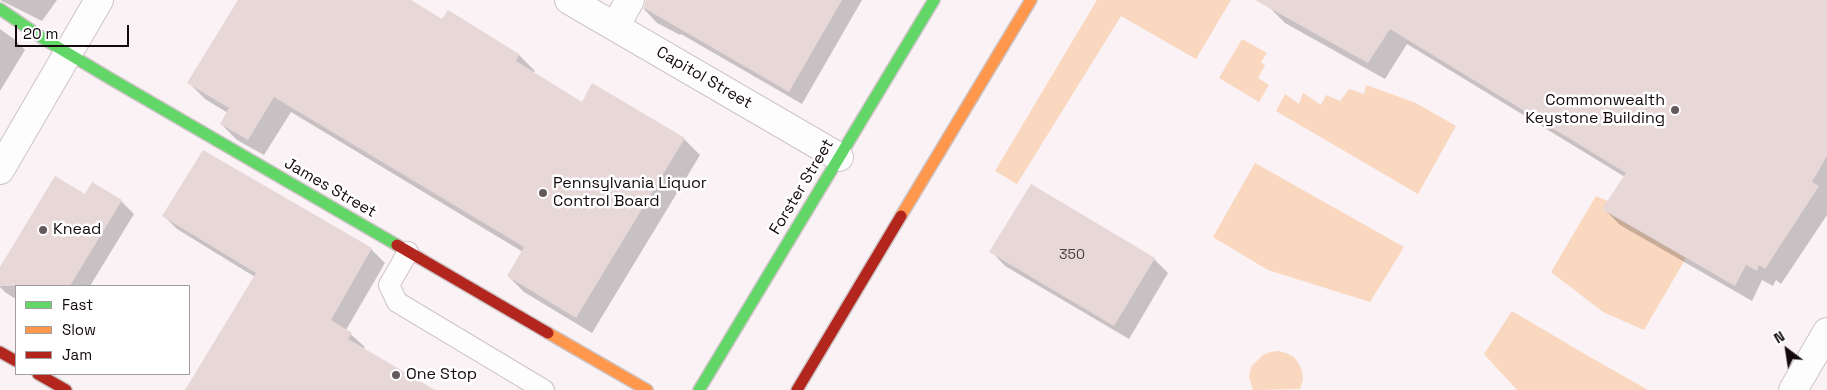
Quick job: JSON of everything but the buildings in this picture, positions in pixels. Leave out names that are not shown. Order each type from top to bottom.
[{"type":"main road","name":"Forster Street","points":[[699,390],[934,0]]},
{"type":"main road","points":[[797,390],[1030,0]]},
{"type":"main road","name":"James Street","points":[[0,9],[68,53],[647,390]]},
{"type":"main road","points":[[0,352],[15,360]]},
{"type":"main road","points":[[40,375],[66,390]]},
{"type":"street","points":[[0,170],[99,0]]},
{"type":"street","name":"Capitol Street","points":[[569,0],[839,157]]},
{"type":"street","points":[[615,26],[630,0]]},
{"type":"street","points":[[1793,390],[1827,332]]},
{"type":"lane","points":[[408,252],[389,285],[397,302],[521,384],[544,390]]},
{"type":"shaded area","points":[[1097,0],[1231,0],[1196,59],[1121,16],[1017,184],[995,171]]},
{"type":"shaded area","points":[[1242,39],[1267,53],[1261,62],[1265,65],[1258,78],[1269,85],[1259,102],[1219,78]]},
{"type":"shaded area","points":[[1366,85],[1416,103],[1456,126],[1418,194],[1276,111],[1285,94],[1299,104],[1303,93],[1321,105],[1326,95],[1340,101],[1349,89],[1364,94]]},
{"type":"shaded area","points":[[1255,163],[1404,247],[1370,302],[1268,270],[1213,237]]},
{"type":"shaded area","points":[[1596,196],[1608,201],[1603,210],[1686,258],[1644,330],[1603,312],[1551,272]]},
{"type":"shaded area","points":[[1512,311],[1648,390],[1517,390],[1484,354]]},
{"type":"shaded area","points":[[1279,351],[1294,357],[1299,364],[1303,380],[1300,389],[1253,390],[1249,377],[1251,367],[1263,355]]},
{"type":"traffic: fast","points":[[699,390],[934,0]]},
{"type":"traffic: fast","points":[[0,9],[44,39],[111,79],[397,245]]},
{"type":"traffic: slow","points":[[901,216],[1031,0]]},
{"type":"traffic: slow","points":[[548,333],[647,390]]},
{"type":"traffic: jam","points":[[797,390],[901,216]]},
{"type":"traffic: jam","points":[[397,245],[548,333]]},
{"type":"traffic: jam","points":[[0,352],[15,360]]},
{"type":"traffic: jam","points":[[40,375],[66,390]]},
{"type":"place","name":"Commonwealth Keystone Building","points":[[1675,110]]},
{"type":"place","name":"Pennsylvania Liquor Control Board","points":[[543,193]]},
{"type":"place","name":"Knead","points":[[43,230]]},
{"type":"place","name":"One Stop","points":[[396,375]]}]
